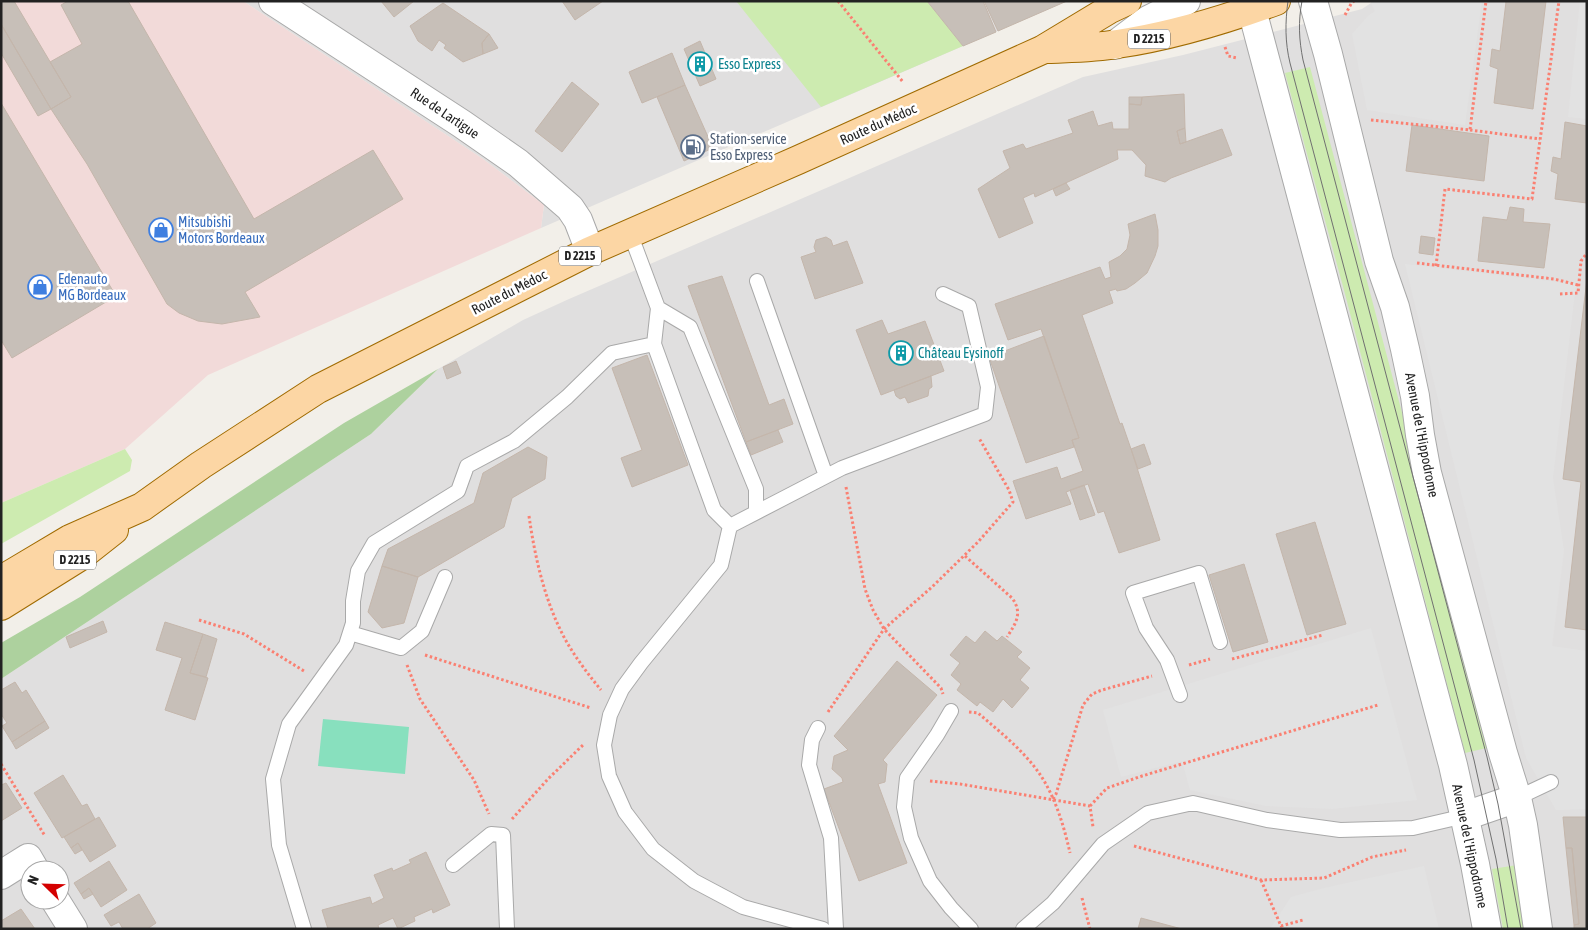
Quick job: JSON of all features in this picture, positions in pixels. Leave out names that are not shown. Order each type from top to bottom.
[{"type":"main road","name":"Route du Médoc","points":[[1,580],[70,539],[142,507],[201,465],[318,389],[590,251],[1042,50],[1127,1]]},
{"type":"main road","name":"Route du Médoc","points":[[1042,50],[1115,45],[1154,38],[1206,25],[1261,4]]},
{"type":"main road","name":"D 2215","points":[[1,606],[81,556],[142,507]]},
{"type":"street","name":"Rue de Lartigue","points":[[273,1],[462,124],[518,163],[570,208],[578,220],[590,251]]},
{"type":"street","points":[[1115,45],[1148,20],[1186,1]]},
{"type":"street","name":"Avenue de l'Hippodrome","points":[[1313,1],[1379,261],[1395,307],[1415,396],[1427,473],[1517,798],[1528,853],[1538,929]]},
{"type":"street","name":"Avenue de l'Hippodrome","points":[[1261,4],[1448,745],[1465,816],[1487,929]]},
{"type":"street","points":[[1465,816],[1517,798]]},
{"type":"street","points":[[1,875],[20,868]]},
{"type":"street","points":[[61,910],[73,929]]},
{"type":"lane","points":[[630,233],[658,308],[654,344],[714,510],[730,526]]},
{"type":"lane","points":[[758,281],[826,476]]},
{"type":"lane","points":[[822,929],[743,907],[694,881],[653,849],[625,812],[609,776],[604,745],[611,715],[622,689],[721,565],[730,526],[842,468],[985,414],[988,387],[970,306],[943,294]]},
{"type":"lane","points":[[658,308],[690,327],[756,489],[756,512]]},
{"type":"lane","points":[[304,929],[279,845],[273,778],[289,724],[346,645],[353,623],[353,601],[358,571],[374,543],[458,491],[467,466],[514,440],[566,397],[612,353],[654,344]]},
{"type":"lane","points":[[1180,695],[1167,660],[1146,628],[1133,593],[1199,573],[1220,642]]},
{"type":"lane","points":[[350,633],[401,648],[422,631],[445,577]]},
{"type":"lane","points":[[951,711],[907,778],[904,807],[911,838],[930,881],[951,908],[971,929]]},
{"type":"lane","points":[[818,728],[812,740],[809,765],[831,838],[836,929]]},
{"type":"lane","points":[[1517,798],[1551,782]]},
{"type":"lane","points":[[1023,929],[1053,903],[1103,844],[1148,813],[1193,803],[1267,820],[1340,830],[1412,828],[1465,816]]},
{"type":"lane","points":[[453,865],[491,834],[503,835],[507,929]]},
{"type":"path","points":[[838,1],[921,105]]},
{"type":"path","points":[[1470,130],[1486,1]]},
{"type":"path","points":[[1436,266],[1445,189],[1532,199],[1559,1]]},
{"type":"path","points":[[1364,119],[1540,139]]},
{"type":"path","points":[[1560,294],[1578,293],[1580,261],[1587,253]]},
{"type":"path","points":[[1417,263],[1554,279],[1578,285]]},
{"type":"path","points":[[818,728],[884,629],[964,556],[1013,502],[1009,490],[969,420]]},
{"type":"path","points":[[529,516],[533,542],[546,594],[564,638],[584,669],[606,697],[611,715]]},
{"type":"path","points":[[964,556],[1012,598],[1018,606],[1014,626],[1007,637]]},
{"type":"path","points":[[199,620],[244,634],[319,681]]},
{"type":"path","points":[[401,648],[611,715]]},
{"type":"path","points":[[401,648],[420,699],[474,780],[498,835],[548,779],[611,715]]},
{"type":"path","points":[[1378,705],[1107,788],[1090,806],[1092,826],[1110,840],[1261,880],[1324,878],[1372,858],[1407,850]]},
{"type":"path","points":[[1,764],[46,837],[34,860]]},
{"type":"path","points":[[907,778],[960,784],[1090,806]]},
{"type":"path","points":[[1261,880],[1281,926],[1303,920]]},
{"type":"shaded area","points":[[1,1],[243,1],[483,159],[544,205],[541,228],[208,375],[125,449],[1,503]]},
{"type":"shaded area","points":[[243,1],[1067,1],[541,228],[544,205],[483,159]]},
{"type":"shaded area","points":[[1370,1],[1482,1],[1465,125],[1367,110],[1352,34],[1375,11]]},
{"type":"shaded area","points":[[1374,1],[1587,1],[1587,929],[1,929],[1,679],[371,434],[438,369],[523,320],[1083,77],[1183,55],[1362,9]]},
{"type":"shaded area","points":[[1580,1],[1587,1],[1587,119],[1568,117]]},
{"type":"shaded area","points":[[1405,264],[1576,284],[1553,478],[1564,550],[1552,646],[1587,651],[1587,809],[1556,810],[1526,758]]},
{"type":"shaded area","points":[[1371,628],[1417,800],[1332,809],[1266,806],[1190,790],[1182,761],[1121,777],[1103,710]]},
{"type":"shaded area","points":[[1424,866],[1439,929],[1270,929],[1291,897]]},
{"type":"green space","points":[[736,1],[927,1],[963,46],[821,107]]},
{"type":"green space","points":[[1310,67],[1491,747],[1465,753],[1285,73]]},
{"type":"green space","points":[[438,369],[371,434],[1,679],[1,643],[80,597],[344,423]]},
{"type":"green space","points":[[125,449],[132,460],[130,471],[1,544],[1,503]]},
{"type":"green space","points":[[323,719],[409,727],[405,774],[318,766]]},
{"type":"green space","points":[[1517,865],[1528,929],[1503,929],[1492,869]]},
{"type":"building","points":[[1,1],[14,1],[71,97],[51,109],[1,24]]},
{"type":"building","points":[[68,1],[128,1],[254,219],[373,150],[403,199],[245,292],[260,317],[222,324],[198,321],[179,313],[167,304],[87,164],[51,109],[71,97],[50,62],[82,44],[61,5]]},
{"type":"building","points":[[381,1],[414,1],[394,17]]},
{"type":"building","points":[[562,1],[603,1],[575,20]]},
{"type":"building","points":[[927,1],[983,1],[996,32],[963,46]]},
{"type":"building","points":[[984,1],[1067,1],[998,31]]},
{"type":"building","points":[[1503,1],[1546,1],[1533,109],[1494,103],[1498,69],[1490,66],[1492,49],[1500,51],[1506,2]]},
{"type":"building","points":[[443,3],[489,34],[482,43],[483,54],[463,62],[444,48],[446,45],[439,40],[432,51],[418,41],[410,26]]},
{"type":"building","points":[[1,24],[51,109],[38,116],[1,53]]},
{"type":"building","points":[[489,34],[498,48],[483,54],[482,43]]},
{"type":"building","name":"Esso Express","points":[[700,41],[716,79],[700,86],[684,49]]},
{"type":"building","points":[[672,53],[685,85],[642,103],[629,72]]},
{"type":"building","points":[[572,82],[599,104],[562,152],[535,131]]},
{"type":"building","points":[[685,85],[713,148],[684,161],[657,97]]},
{"type":"building","points":[[1184,94],[1185,128],[1177,131],[1180,144],[1222,129],[1232,155],[1165,182],[1145,176],[1146,165],[1132,150],[1117,150],[1118,159],[1035,197],[1034,193],[1023,198],[1033,223],[999,238],[978,189],[1010,168],[1003,151],[1023,144],[1026,149],[1073,133],[1068,120],[1093,111],[1098,126],[1112,122],[1113,129],[1129,129],[1129,104],[1141,105],[1142,97]]},
{"type":"building","points":[[1129,97],[1142,97],[1141,105],[1129,104]]},
{"type":"building","points":[[1,103],[116,296],[12,358],[1,340]]},
{"type":"building","points":[[1565,122],[1587,126],[1587,203],[1555,199],[1558,174],[1551,171],[1553,157],[1561,159]]},
{"type":"building","points":[[1412,125],[1489,136],[1484,181],[1406,171]]},
{"type":"building","points":[[1185,128],[1186,142],[1180,144],[1177,131]]},
{"type":"building","points":[[1066,183],[1070,189],[1056,196],[1053,189]]},
{"type":"building","points":[[1510,207],[1524,209],[1523,222],[1550,224],[1544,268],[1478,261],[1483,217],[1507,220]]},
{"type":"building","points":[[1155,214],[1158,246],[1147,273],[1126,289],[1109,291],[1113,303],[1082,315],[1120,424],[1122,423],[1160,540],[1119,553],[1104,511],[1098,513],[1088,484],[1066,492],[1071,504],[1026,519],[1013,481],[1057,467],[1061,479],[1083,471],[1072,440],[1079,438],[1041,329],[1008,340],[995,304],[1100,267],[1105,279],[1111,277],[1109,262],[1120,256],[1127,249],[1130,235],[1128,224]]},
{"type":"building","points":[[1421,236],[1435,238],[1433,255],[1419,253]]},
{"type":"building","points":[[826,237],[831,240],[833,246],[847,241],[863,283],[815,299],[801,257],[816,252],[814,247],[816,240]]},
{"type":"building","points":[[722,276],[769,405],[784,399],[793,424],[746,442],[688,286]]},
{"type":"building","points":[[1587,279],[1587,630],[1565,627],[1581,482],[1563,479]]},
{"type":"building","name":"Château Eysinoff","points":[[882,320],[888,334],[925,321],[944,371],[881,395],[856,330]]},
{"type":"building","points":[[1044,336],[1079,438],[1072,440],[1074,447],[1026,463],[989,357]]},
{"type":"building","points":[[647,355],[688,465],[632,487],[621,458],[642,450],[612,368]]},
{"type":"building","points":[[456,361],[461,373],[447,379],[443,367]]},
{"type":"building","points":[[931,376],[932,387],[929,389],[928,396],[908,403],[905,397],[900,399],[896,396],[894,390]]},
{"type":"building","points":[[778,430],[783,442],[751,455],[746,442]]},
{"type":"building","points":[[1144,444],[1151,464],[1138,469],[1131,449]]},
{"type":"building","points":[[528,447],[547,457],[545,479],[512,498],[504,527],[418,577],[382,566],[388,549],[474,503],[483,473]]},
{"type":"building","points":[[1084,485],[1095,515],[1080,520],[1070,490]]},
{"type":"building","points":[[1315,522],[1346,624],[1307,635],[1276,534]]},
{"type":"building","points":[[1244,564],[1268,642],[1233,652],[1209,575]]},
{"type":"building","points":[[382,566],[418,577],[404,623],[382,628],[368,612]]},
{"type":"building","points":[[103,621],[107,632],[70,648],[66,637]]},
{"type":"building","points":[[165,622],[203,634],[190,673],[208,678],[195,720],[165,710],[182,658],[156,650]]},
{"type":"building","points":[[985,631],[997,641],[1002,636],[1022,652],[1017,657],[1030,668],[1020,680],[1029,688],[1012,708],[1003,699],[993,712],[980,702],[977,706],[957,690],[961,684],[951,675],[960,663],[950,655],[966,636],[975,643]]},
{"type":"building","points":[[203,634],[217,639],[206,677],[190,673]]},
{"type":"building","points":[[897,661],[937,695],[883,760],[887,764],[885,782],[878,784],[907,863],[859,881],[824,789],[843,782],[842,778],[832,769],[834,756],[848,750],[834,736]]},
{"type":"building","points":[[15,682],[22,693],[26,690],[45,721],[12,742],[2,726],[7,723],[1,714],[1,690]]},
{"type":"building","points":[[45,721],[49,728],[16,749],[12,742]]},
{"type":"building","points":[[63,775],[82,806],[87,804],[95,819],[62,838],[34,793]]},
{"type":"building","points":[[6,783],[22,808],[1,821],[1,785]]},
{"type":"building","points":[[99,817],[116,846],[90,862],[78,843],[71,848],[64,837]]},
{"type":"building","points":[[1563,817],[1587,817],[1587,929],[1574,929],[1574,925],[1579,924],[1572,848],[1566,848]]},
{"type":"building","points":[[78,843],[82,850],[75,854],[71,848]]},
{"type":"building","points":[[1566,848],[1572,848],[1579,924],[1574,925]]},
{"type":"building","points":[[426,852],[450,905],[433,913],[432,909],[414,917],[415,921],[398,929],[393,918],[378,925],[379,929],[328,929],[322,910],[370,897],[372,904],[384,898],[374,875],[392,868],[393,871],[411,863],[409,860]]},
{"type":"building","points":[[109,861],[127,890],[101,907],[89,888],[81,894],[74,883]]},
{"type":"building","points":[[89,888],[93,894],[84,899],[81,894]]},
{"type":"building","points":[[139,894],[156,923],[147,929],[123,929],[119,922],[111,926],[104,915]]},
{"type":"building","points":[[22,910],[35,929],[1,929],[1,921]]},
{"type":"building","points":[[1141,918],[1182,929],[1138,929]]},
{"type":"tram line","points":[[1288,1],[1286,32],[1290,63],[1474,760],[1496,859],[1508,929]]},
{"type":"tram line","points":[[1302,1],[1300,31],[1303,60],[1487,757],[1498,804],[1521,929]]},
{"type":"place","name":"Esso Express","points":[[700,64]]},
{"type":"place","name":"Station-service Esso Express","points":[[693,147]]},
{"type":"place","name":"Mitsubishi Motors Bordeaux","points":[[161,230]]},
{"type":"place","name":"Edenauto MG Bordeaux","points":[[40,287]]},
{"type":"place","name":"Château Eysinoff","points":[[901,353]]}]
